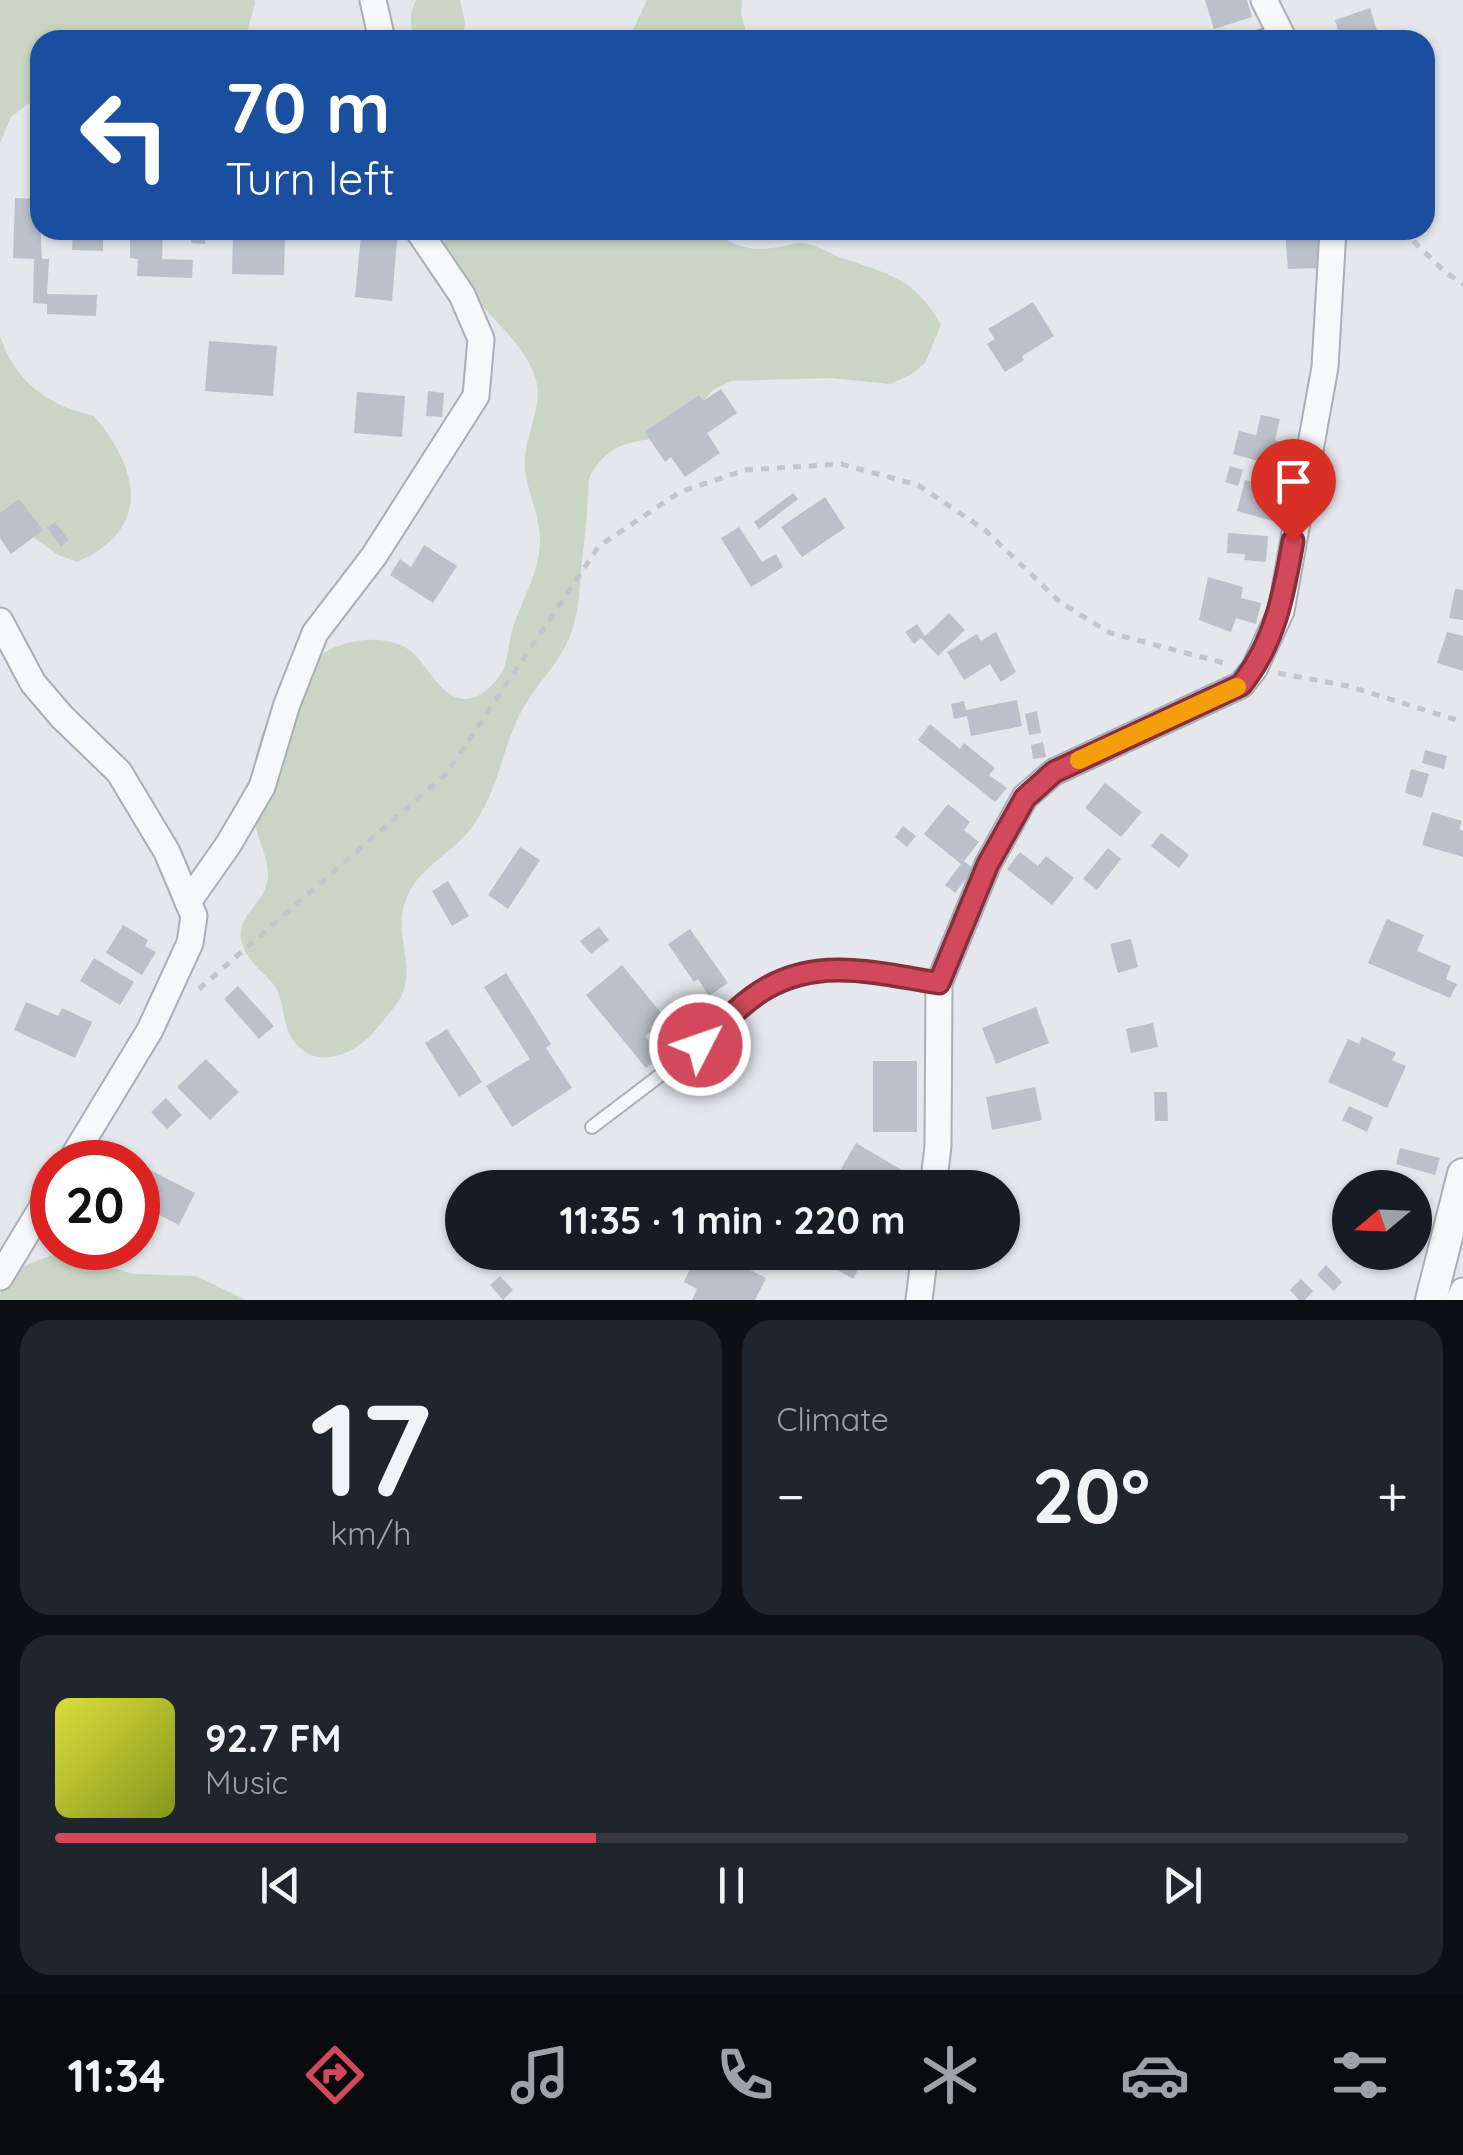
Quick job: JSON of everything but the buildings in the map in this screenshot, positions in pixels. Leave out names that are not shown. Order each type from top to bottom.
[{"type":"street","points":[[373,0],[380,30]]},
{"type":"street","points":[[1264,0],[1279,30]]},
{"type":"street","points":[[188,902],[262,787],[314,633],[374,556],[476,396],[481,339],[462,295],[425,240]]},
{"type":"street","points":[[935,1170],[939,983],[988,864],[1025,798],[1054,772],[1241,685],[1254,668],[1281,611],[1324,367],[1332,240]]},
{"type":"street","points":[[0,622],[33,684],[118,772],[167,852],[194,916],[190,943],[150,1030],[83,1140]]},
{"type":"street","points":[[1431,1300],[1463,1174]]},
{"type":"street","points":[[0,1277],[30,1227]]},
{"type":"street","points":[[918,1300],[922,1270]]},
{"type":"street","points":[[1460,1300],[1463,1291]]},
{"type":"lane","points":[[592,1127],[700,1045],[764,990],[801,974],[837,968],[939,983]]},
{"type":"path","points":[[1412,240],[1463,284]]},
{"type":"path","points":[[196,991],[446,774],[599,546],[680,492],[745,470],[842,464],[918,485],[986,530],[1060,602],[1110,633],[1195,658],[1348,686],[1463,722]]},
{"type":"green space","points":[[0,0],[254,0],[248,30],[30,30],[30,103],[11,117],[0,143]]},
{"type":"green space","points":[[417,0],[460,0],[464,30],[412,30]]},
{"type":"green space","points":[[647,0],[742,0],[745,30],[633,30]]},
{"type":"green space","points":[[444,240],[727,240],[764,249],[803,243],[899,280],[921,297],[941,325],[925,363],[890,384],[830,378],[731,381],[713,390],[674,436],[624,445],[597,465],[589,478],[578,603],[571,633],[521,712],[490,795],[475,823],[411,889],[402,916],[406,977],[402,994],[360,1044],[337,1056],[314,1056],[293,1040],[276,988],[251,960],[241,934],[242,924],[260,898],[268,877],[252,799],[257,751],[275,705],[305,668],[324,653],[368,640],[403,646],[457,698],[482,694],[504,667],[539,551],[539,529],[525,468],[538,398],[535,377],[518,346],[480,303]]},
{"type":"green space","points":[[0,336],[15,367],[35,390],[94,416],[121,457],[128,477],[128,515],[118,533],[77,562],[58,555],[0,513]]},
{"type":"green space","points":[[28,1265],[30,1270],[119,1270],[196,1276],[246,1300],[0,1300],[5,1282]]},
{"type":"slow traffic","points":[[1079,760],[1237,687]]},
{"type":"route","points":[[700,1045],[764,990],[801,974],[837,968],[939,983],[988,864],[1025,798],[1054,772],[1241,685],[1254,668],[1281,611],[1293,541]]}]
